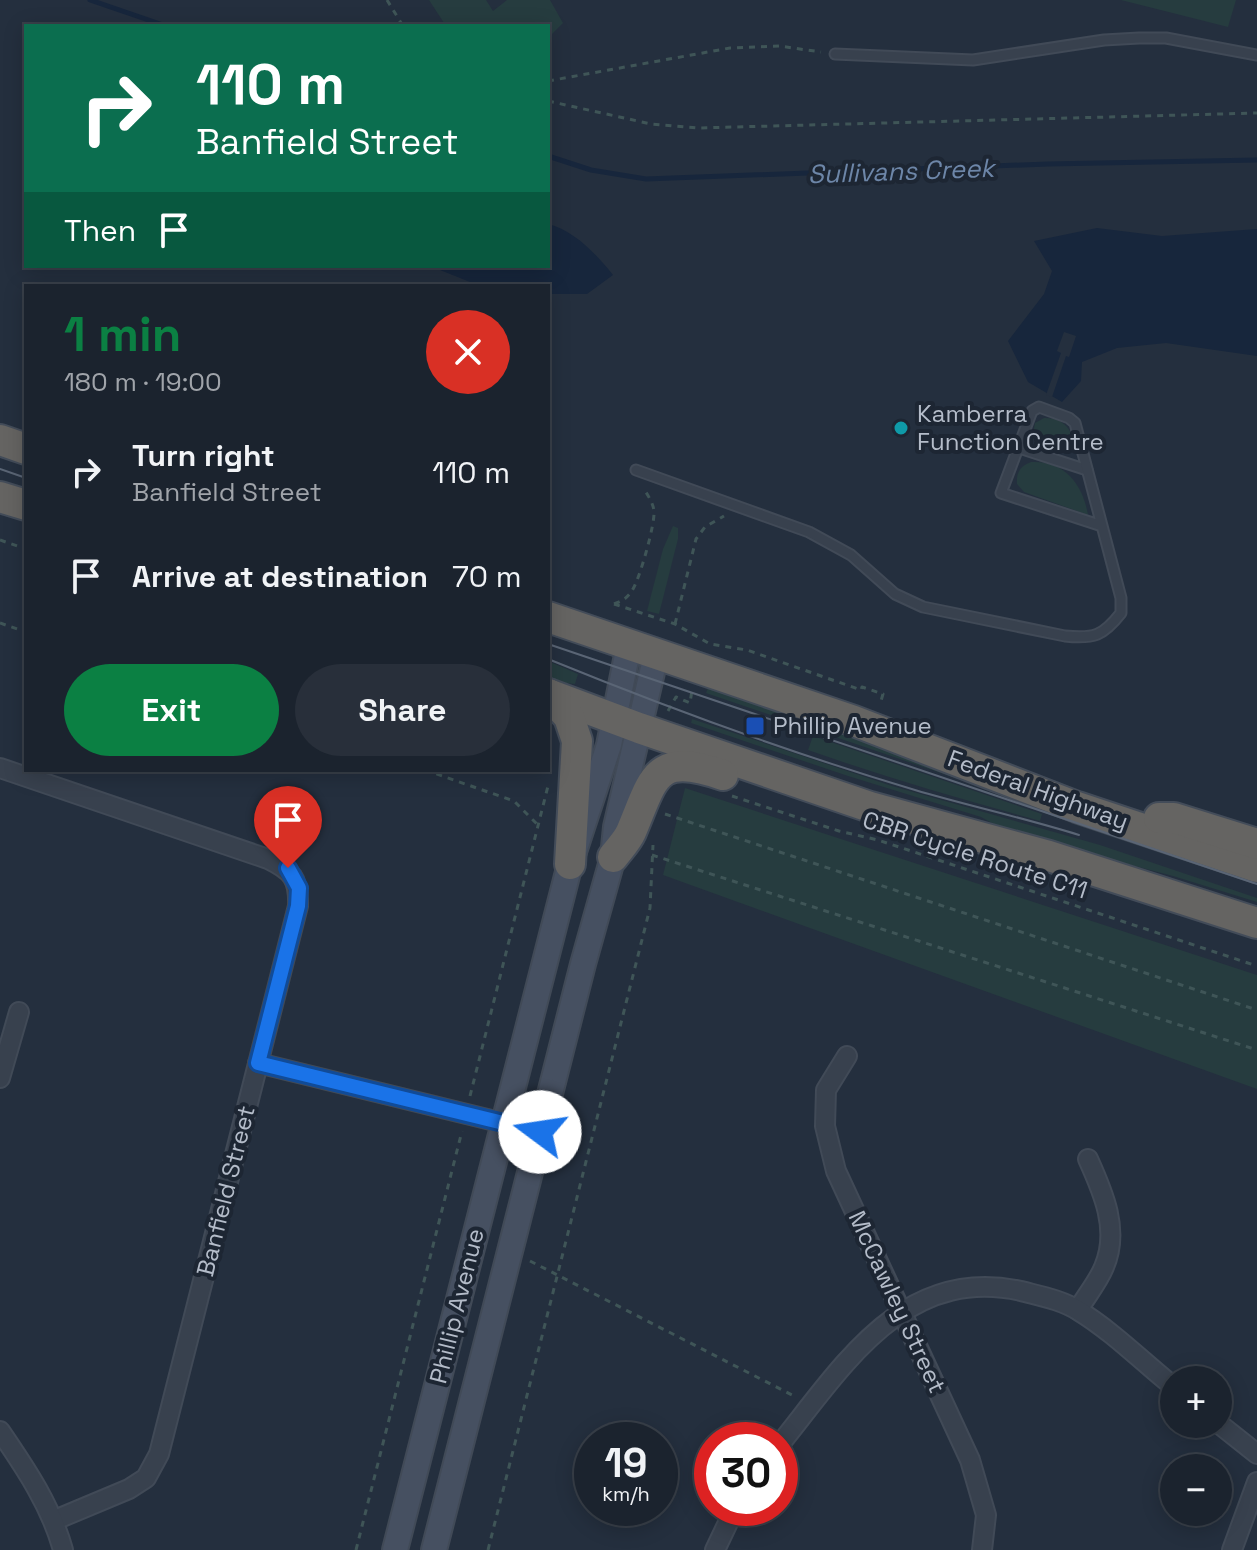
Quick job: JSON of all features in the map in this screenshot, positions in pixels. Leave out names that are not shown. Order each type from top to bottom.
[{"type":"highway","points":[[0,440],[24,448]]},
{"type":"highway","points":[[0,497],[24,504]]},
{"type":"highway","name":"Federal Highway","points":[[550,618],[854,721],[1117,820],[1257,867]]},
{"type":"highway","points":[[550,695],[870,807],[1049,856],[1257,923]]},
{"type":"highway","points":[[550,696],[569,717],[577,741],[570,864]]},
{"type":"highway","points":[[613,857],[630,834],[649,787],[661,774],[680,766],[702,768],[827,811],[851,812],[870,807]]},
{"type":"highway","points":[[1117,820],[1174,818],[1257,844]]},
{"type":"main road","name":"Phillip Avenue","points":[[434,1550],[613,857],[626,723],[643,650]]},
{"type":"main road","name":"Phillip Avenue","points":[[395,1550],[570,864],[609,745],[626,723]]},
{"type":"street","name":"Banfield Street","points":[[0,768],[268,859],[288,868],[299,888],[298,906],[159,1454],[146,1478],[129,1489],[55,1520]]},
{"type":"street","points":[[0,1078],[19,1012]]},
{"type":"street","name":"McCawley Street","points":[[847,1056],[826,1090],[825,1126],[836,1171],[970,1460],[986,1515],[982,1550]]},
{"type":"street","points":[[258,1063],[540,1132]]},
{"type":"street","points":[[1078,1310],[1105,1267],[1111,1233],[1106,1200],[1088,1159]]},
{"type":"street","points":[[797,1422],[869,1336],[923,1300],[968,1287],[1007,1288],[1046,1297],[1078,1310],[1160,1376]]},
{"type":"street","points":[[0,1431],[55,1520],[63,1550]]},
{"type":"street","points":[[1232,1434],[1257,1454]]},
{"type":"street","points":[[1232,1550],[1257,1482]]},
{"type":"street","points":[[715,1550],[726,1526]]},
{"type":"lane","points":[[835,54],[973,60],[1104,40],[1153,38],[1257,55]]},
{"type":"lane","points":[[636,470],[809,532],[851,555],[895,594],[923,607],[1065,636],[1083,638],[1107,631],[1121,613],[1121,598],[1075,423],[1039,407],[1032,411],[1016,447],[1001,493],[1102,526]]},
{"type":"lane","points":[[1016,447],[1087,470]]},
{"type":"path","points":[[387,0],[402,24]]},
{"type":"path","points":[[550,81],[730,48],[779,46],[835,54]]},
{"type":"path","points":[[550,101],[638,122],[698,128],[1257,113]]},
{"type":"path","points":[[639,484],[646,492],[654,514],[640,573],[625,600],[614,604],[675,624],[710,644],[747,650],[861,690],[862,687],[883,694],[881,701]]},
{"type":"path","points":[[675,624],[696,539],[713,521],[734,516]]},
{"type":"path","points":[[0,540],[24,548]]},
{"type":"path","points":[[0,623],[24,631]]},
{"type":"path","points":[[431,772],[514,801],[538,825]]},
{"type":"path","points":[[356,1550],[549,782]]},
{"type":"path","name":"CBR Cycle Route C11","points":[[724,793],[902,848],[1257,966]]},
{"type":"path","points":[[662,813],[1257,1010]]},
{"type":"path","points":[[488,1550],[650,908],[652,855],[1257,1050]]},
{"type":"path","points":[[509,1254],[559,1275],[810,1406]]},
{"type":"green space","points":[[429,0],[486,0],[493,11],[507,0],[550,0],[563,23],[550,36],[550,24],[445,24]]},
{"type":"green space","points":[[1121,0],[1236,0],[1228,27]]},
{"type":"green space","points":[[1044,418],[1058,420],[1068,428],[1078,453],[1032,439],[1035,423]]},
{"type":"green space","points":[[1031,462],[1054,465],[1070,476],[1082,494],[1088,515],[1024,492],[1017,484],[1017,476],[1021,468]]},
{"type":"green space","points":[[673,526],[678,528],[678,539],[659,614],[647,611],[663,549]]},
{"type":"green space","points":[[550,662],[578,674],[575,684],[550,681]]},
{"type":"green space","points":[[709,685],[720,686],[1041,807],[706,693]]},
{"type":"green space","points":[[692,719],[892,786],[1100,845],[1257,898],[1257,902],[1173,876],[1012,834],[981,817],[691,723]]},
{"type":"green space","points":[[813,736],[1042,814],[1040,821],[808,750]]},
{"type":"green space","points":[[685,788],[1257,975],[1257,1089],[663,875]]},
{"type":"water","points":[[550,225],[576,238],[613,275],[587,294],[550,294],[550,284],[475,284],[435,268],[550,268]]},
{"type":"water","points":[[1097,228],[1162,236],[1257,229],[1257,356],[1166,343],[1117,348],[1082,362],[1081,381],[1062,402],[1028,382],[1008,341],[1044,294],[1052,271],[1034,241]]},
{"type":"pier","points":[[1064,332],[1076,336],[1052,397],[1046,395],[1061,353],[1057,351]]},
{"type":"waterway","name":"Sullivans Creek","points":[[90,0],[160,24]]},
{"type":"waterway","name":"Sullivans Creek","points":[[550,157],[591,170],[646,179],[1048,164],[1257,160]]},
{"type":"tram line","points":[[0,469],[24,477]]},
{"type":"tram line","points":[[550,645],[1257,884]]},
{"type":"tram line","points":[[550,660],[822,761],[1079,835]]},
{"type":"place","name":"Kamberra Function Centre","points":[[901,428]]},
{"type":"place","name":"Phillip Avenue","points":[[755,726]]},
{"type":"route","points":[[288,868],[299,888],[298,906],[258,1063],[540,1132]]}]
